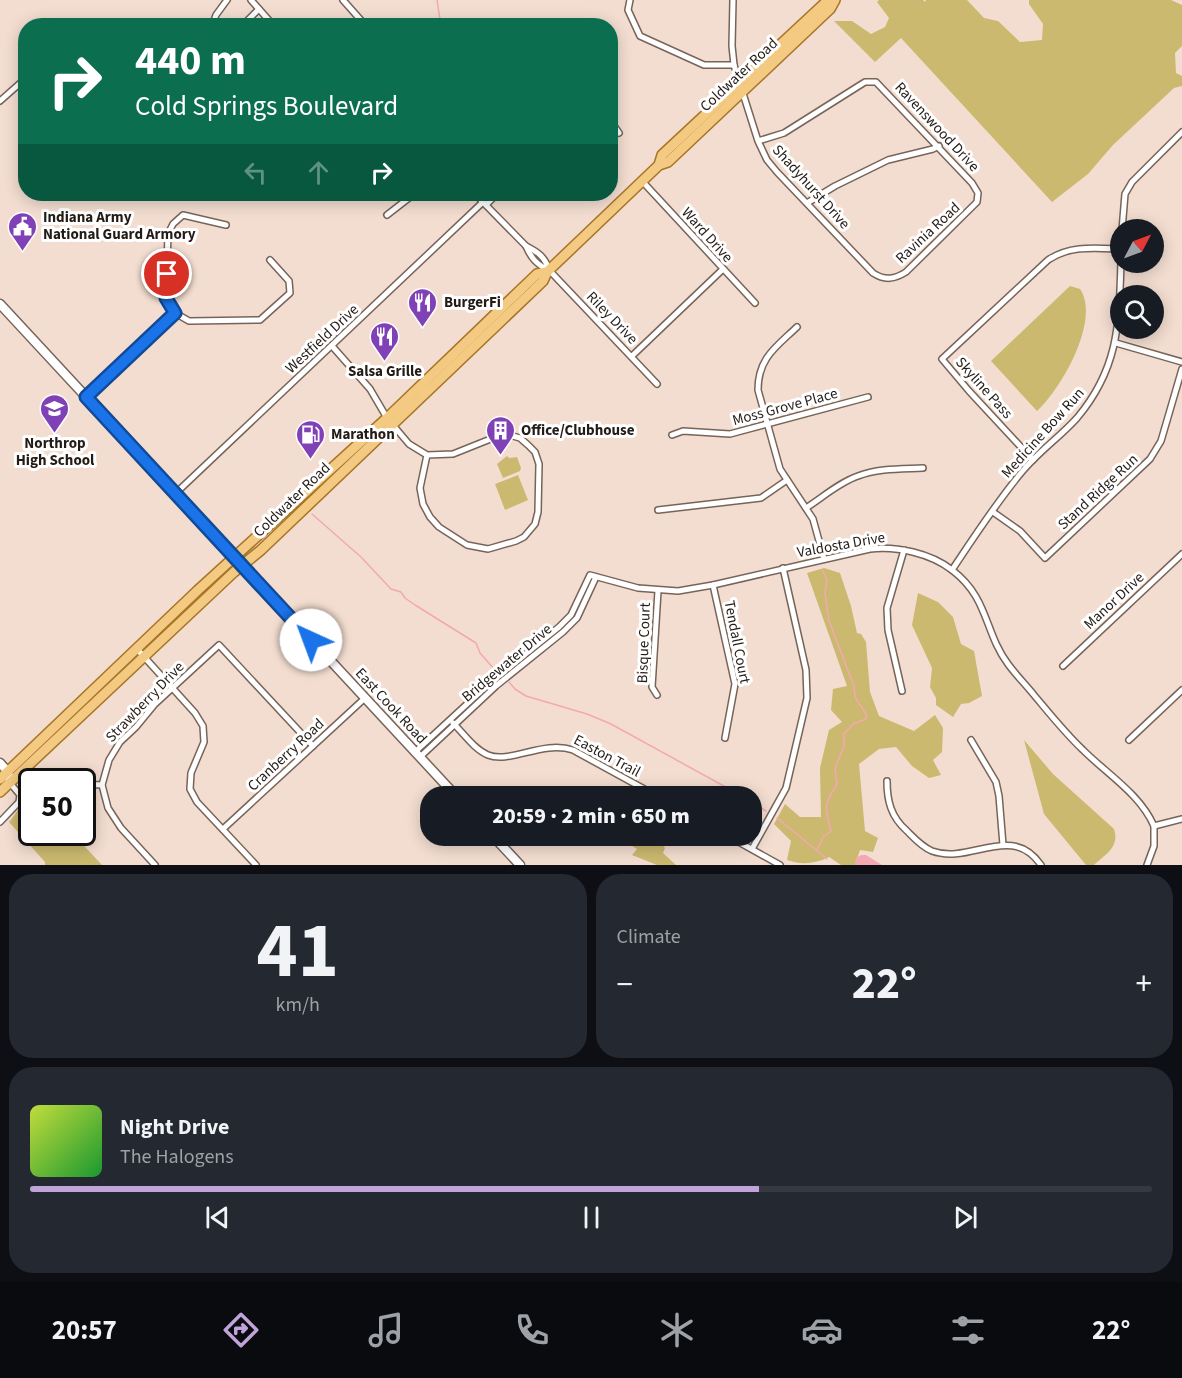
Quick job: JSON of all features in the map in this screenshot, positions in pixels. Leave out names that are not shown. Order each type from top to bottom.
[{"type":"main road","name":"Coldwater Road","points":[[4,776],[144,657],[243,566],[537,274],[548,271],[659,165],[662,155],[742,87],[825,3],[834,0]]},
{"type":"main road","name":"East Cook Road","points":[[0,304],[447,786]]},
{"type":"main road","name":"Coldwater Road","points":[[0,792],[4,776],[137,648],[235,557],[390,422]]},
{"type":"main road","points":[[0,763],[4,776]]},
{"type":"main road","points":[[502,846],[520,865]]},
{"type":"street","points":[[215,18],[227,0]]},
{"type":"street","points":[[251,0],[267,18]]},
{"type":"street","points":[[343,0],[359,18]]},
{"type":"street","points":[[630,0],[628,10],[640,36],[704,65],[734,65]]},
{"type":"street","name":"Shadyhurst Drive","points":[[733,0],[734,65],[758,141],[767,160],[873,273],[888,279]]},
{"type":"street","points":[[250,18],[259,9]]},
{"type":"street","name":"Ravenswood Drive","points":[[758,141],[784,133],[870,81],[881,85],[939,146],[972,183],[978,197]]},
{"type":"street","points":[[0,101],[18,85]]},
{"type":"street","points":[[1123,219],[1125,194],[1132,182],[1182,132]]},
{"type":"street","points":[[807,203],[888,160],[939,146]]},
{"type":"street","name":"Ward Drive","points":[[642,180],[722,270],[755,303]]},
{"type":"street","name":"Ravinia Road","points":[[888,279],[899,276],[915,265],[972,208],[978,197]]},
{"type":"street","points":[[387,215],[405,201]]},
{"type":"street","name":"Riley Drive","points":[[483,202],[526,246],[540,267],[548,271],[657,384]]},
{"type":"street","name":"Westfield Drive","points":[[176,493],[483,202]]},
{"type":"street","points":[[226,225],[183,215],[173,224],[168,234],[166,298],[175,313],[189,321],[260,320],[290,293],[289,281],[270,260]]},
{"type":"street","name":"Skyline Pass","points":[[1033,460],[942,359],[1048,260],[1068,250],[1110,249]]},
{"type":"street","points":[[632,356],[722,270]]},
{"type":"street","name":"Medicine Bow Run","points":[[952,570],[1021,473],[1076,419],[1094,396],[1108,368],[1116,343],[1121,273]]},
{"type":"street","points":[[86,397],[175,313]]},
{"type":"street","points":[[797,327],[769,353],[761,366],[758,390],[776,458],[817,529],[824,559]]},
{"type":"street","points":[[1116,343],[1182,362]]},
{"type":"street","points":[[332,346],[370,389],[390,422],[409,444],[427,455],[453,454],[498,436],[509,435],[520,438],[528,445],[539,464],[535,524],[524,537],[489,549],[467,545],[439,527],[426,511],[420,488],[427,455]]},
{"type":"street","name":"Stand Ridge Run","points":[[993,512],[1020,531],[1045,558],[1150,459],[1161,441],[1182,369]]},
{"type":"street","name":"Moss Grove Place","points":[[672,435],[683,431],[730,434],[867,397]]},
{"type":"street","points":[[806,508],[850,479],[860,475],[877,471],[923,468]]},
{"type":"street","points":[[658,510],[761,498],[787,480]]},
{"type":"street","name":"Valdosta Drive","points":[[593,576],[618,584],[658,591],[678,591],[877,548],[904,550],[933,560],[952,570],[971,589],[979,601],[1009,666],[1072,740],[1144,807],[1154,826]]},
{"type":"street","points":[[902,691],[888,630],[887,608],[904,550]]},
{"type":"street","name":"Manor Drive","points":[[1063,666],[1182,554]]},
{"type":"street","points":[[752,849],[786,788],[807,698],[806,670],[783,568]]},
{"type":"street","name":"Bridgewater Drive","points":[[417,754],[492,681],[572,615],[593,576]]},
{"type":"street","name":"Tendall Court","points":[[713,585],[735,684],[725,738]]},
{"type":"street","name":"Bisque Court","points":[[657,695],[652,687],[658,591]]},
{"type":"street","name":"Strawberry Drive","points":[[102,785],[109,760],[120,742],[219,645],[313,746]]},
{"type":"street","points":[[137,648],[195,712],[203,726],[204,742],[191,773],[190,789],[197,802],[256,865]]},
{"type":"street","points":[[1129,740],[1182,690]]},
{"type":"street","name":"Cranberry Road","points":[[223,829],[365,698]]},
{"type":"street","name":"Easton Trail","points":[[452,721],[475,746],[490,756],[505,756],[551,746],[562,746],[639,786]]},
{"type":"street","points":[[971,740],[996,782],[1003,845]]},
{"type":"street","points":[[0,822],[20,802],[20,795],[4,776]]},
{"type":"street","points":[[886,781],[887,794],[894,817],[930,851],[954,855],[1011,845],[1026,850],[1041,865]]},
{"type":"street","points":[[96,785],[102,785],[108,808],[121,828],[155,865]]},
{"type":"street","points":[[1147,865],[1154,846],[1154,826],[1182,819]]},
{"type":"street","points":[[746,846],[780,865]]},
{"type":"shaded area","points":[[879,0],[923,0],[925,2],[926,0],[967,0],[984,18],[998,21],[1020,42],[1042,40],[1043,24],[1029,4],[1029,0],[1171,0],[1182,5],[1182,46],[1175,53],[1176,73],[1182,76],[1182,86],[1174,88],[1113,145],[1088,174],[1052,202],[901,38],[875,62],[834,21],[852,21],[871,34],[885,27],[889,18],[877,2]]},
{"type":"shaded area","points":[[1070,286],[1080,289],[1085,302],[1086,318],[1082,335],[1067,371],[1047,401],[1037,411],[991,361]]},
{"type":"shaded area","points":[[507,456],[517,457],[521,468],[520,471],[503,478],[497,464]]},
{"type":"shaded area","points":[[518,475],[528,500],[505,510],[495,484]]},
{"type":"shaded area","points":[[824,568],[840,573],[857,633],[861,634],[866,642],[870,692],[879,716],[914,731],[935,715],[943,728],[942,752],[933,760],[941,775],[929,778],[912,766],[896,747],[879,749],[859,764],[865,831],[878,838],[873,852],[860,850],[855,865],[841,865],[829,857],[808,863],[787,860],[791,841],[774,824],[785,804],[800,817],[821,817],[820,768],[829,730],[842,722],[831,710],[833,689],[847,686],[807,573]]},
{"type":"shaded area","points":[[918,593],[938,602],[953,617],[961,644],[974,651],[982,696],[969,703],[961,704],[953,717],[936,705],[936,698],[930,687],[932,668],[912,625]]},
{"type":"shaded area","points":[[1024,740],[1053,774],[1114,829],[1113,845],[1107,854],[1094,865],[1086,865],[1044,814]]},
{"type":"shaded area","points":[[18,809],[18,832],[9,822]]},
{"type":"shaded area","points":[[31,846],[84,846],[102,865],[45,865],[45,862]]},
{"type":"shaded area","points":[[632,846],[663,846],[665,848],[663,853],[676,865],[657,865],[632,855],[637,849]]},
{"type":"shaded area","points":[[866,855],[882,865],[855,865],[856,858]]},
{"type":"waterway","points":[[437,0],[440,18]]},
{"type":"waterway","points":[[312,514],[361,557],[391,589],[401,592],[415,605],[476,643],[480,653],[495,670]]},
{"type":"waterway","points":[[817,850],[823,837],[831,831],[826,806],[837,784],[835,768],[844,746],[844,734],[853,724],[866,719],[866,714],[855,697],[854,686],[829,621],[825,594],[827,580],[823,571]]},
{"type":"waterway","points":[[509,682],[526,696],[587,714],[611,724],[724,786]]},
{"type":"waterway","points":[[762,808],[766,811]]},
{"type":"waterway","points":[[777,818],[827,859]]},
{"type":"place","name":"Indiana Army National Guard Armory","points":[[22,252]]},
{"type":"place","name":"BurgerFi","points":[[423,328]]},
{"type":"place","name":"Salsa Grille","points":[[385,362]]},
{"type":"place","name":"Northrop High School","points":[[55,434]]},
{"type":"place","name":"Office/Clubhouse","points":[[500,456]]},
{"type":"place","name":"Marathon","points":[[310,460]]},
{"type":"route","points":[[167,274],[166,298],[175,313],[86,397],[311,640]]}]
